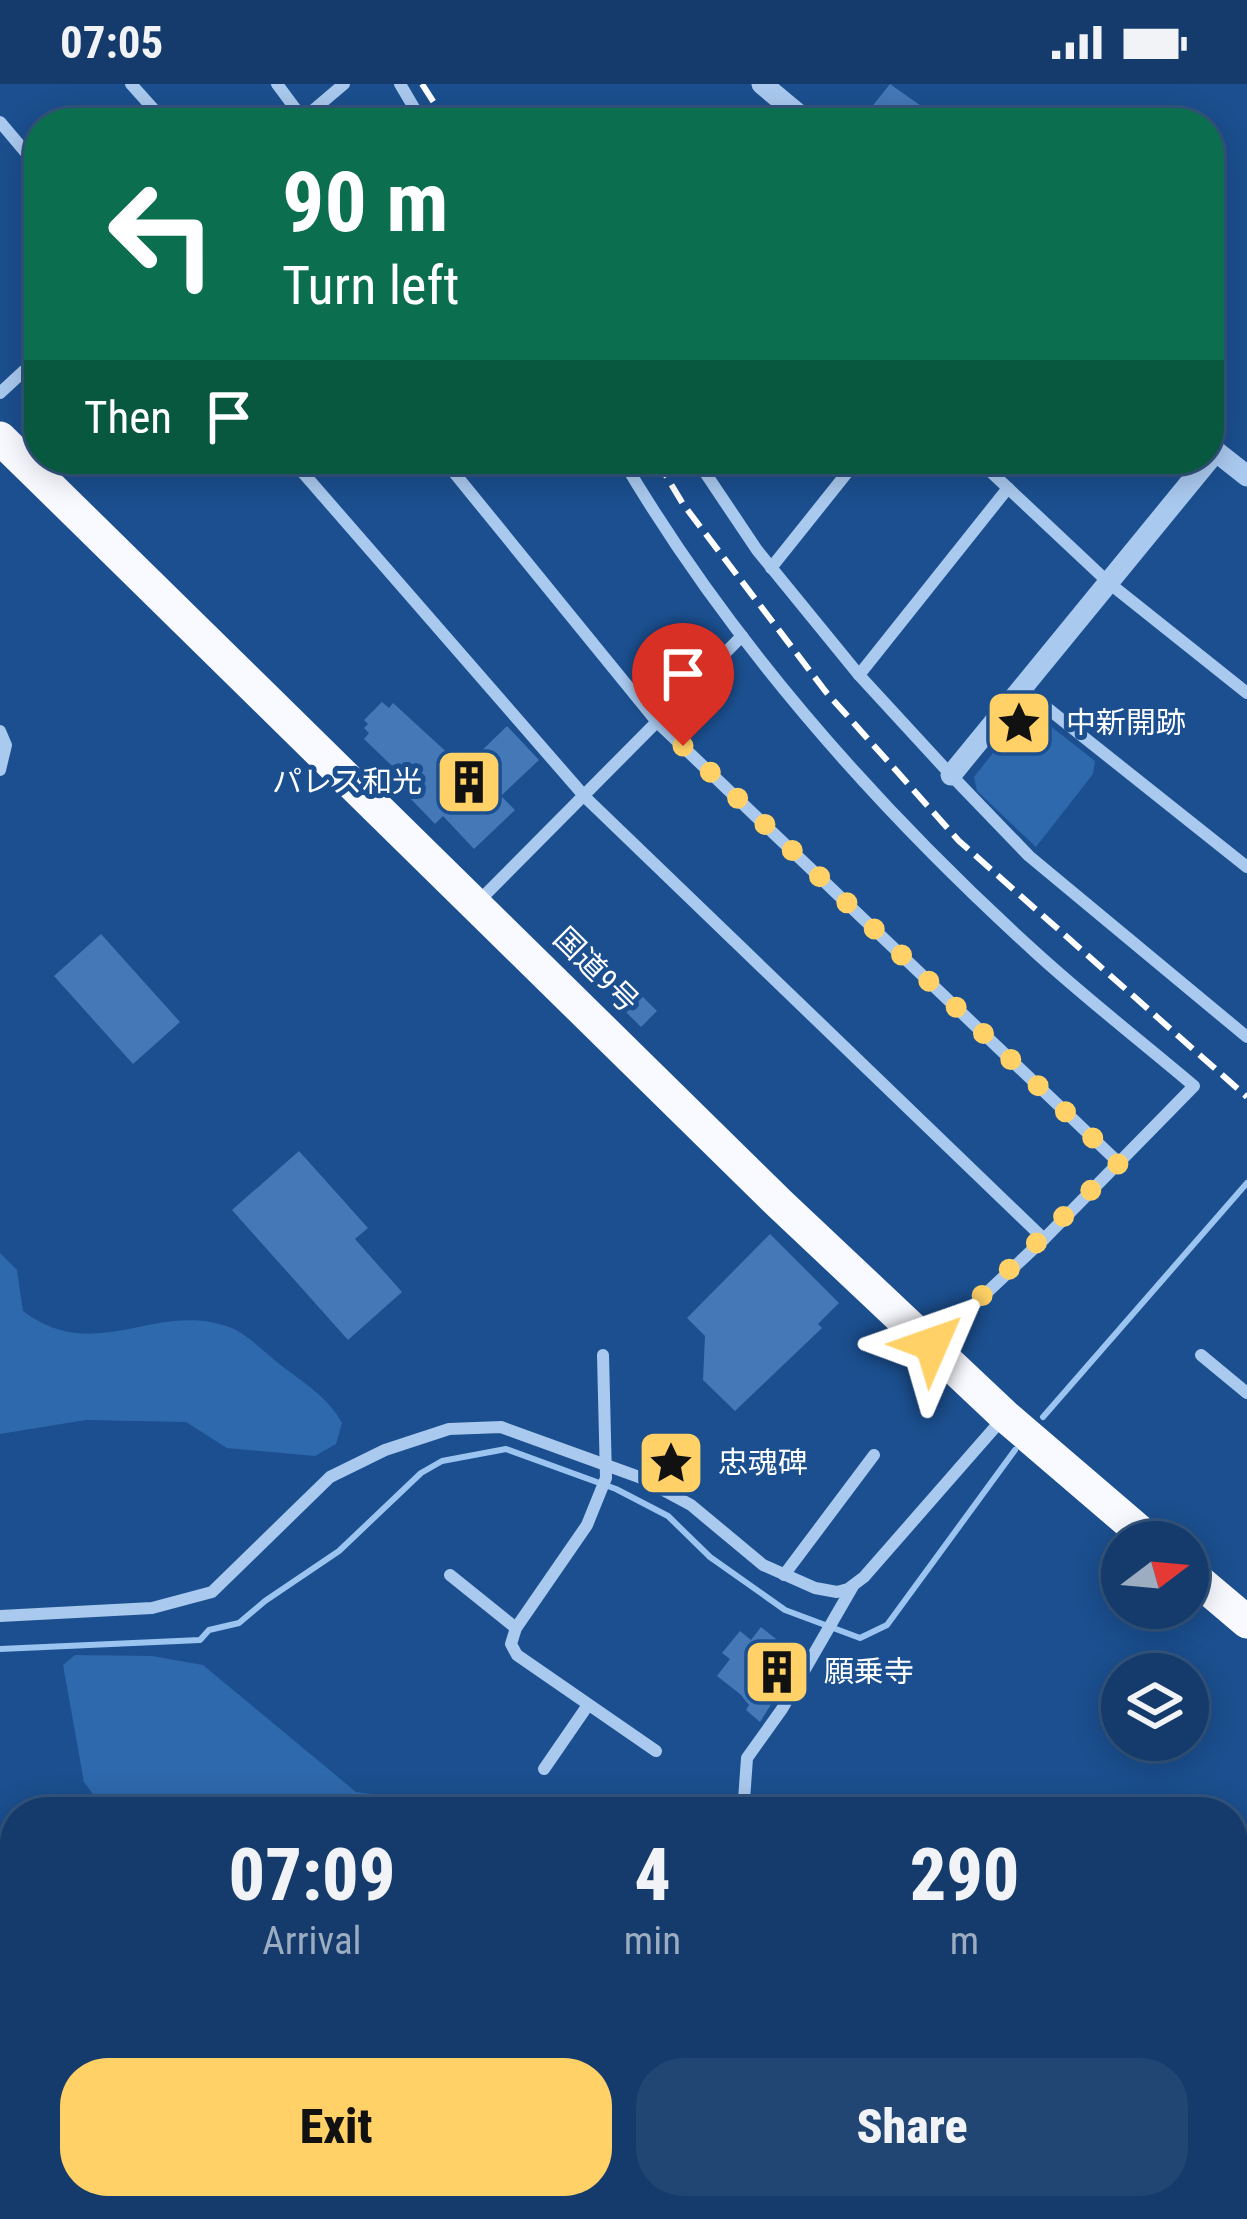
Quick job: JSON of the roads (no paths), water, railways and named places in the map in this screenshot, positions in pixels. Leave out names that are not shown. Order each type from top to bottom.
[{"type":"highway","name":"国道9号","points":[[0,438],[24,461]]},
{"type":"highway","name":"国道9号","points":[[37,474],[780,1204],[1005,1416],[1128,1521]]},
{"type":"highway","points":[[1209,1590],[1247,1622]]},
{"type":"street","points":[[131,84],[153,108]]},
{"type":"street","points":[[316,108],[344,84]]},
{"type":"street","points":[[762,84],[791,108]]},
{"type":"street","points":[[0,122],[24,150]]},
{"type":"street","points":[[0,393],[24,371]]},
{"type":"street","points":[[304,474],[586,798],[1044,1239]]},
{"type":"street","points":[[455,474],[657,722],[1119,1163]]},
{"type":"street","points":[[631,474],[742,636],[883,802],[1033,950],[1194,1086],[1044,1239],[932,1344]]},
{"type":"street","points":[[706,474],[771,568],[859,675],[951,775],[1029,856],[1247,1037]]},
{"type":"street","points":[[771,568],[846,474]]},
{"type":"street","points":[[993,474],[1108,583],[1247,693]]},
{"type":"street","points":[[951,775],[1193,474]]},
{"type":"street","points":[[859,675],[1008,488]]},
{"type":"street","points":[[477,903],[742,636]]},
{"type":"street","points":[[1022,688],[1247,867]]},
{"type":"street","points":[[0,731],[6,746],[0,770]]},
{"type":"street","points":[[603,1355],[605,1477],[587,1525],[516,1628],[511,1645],[517,1655],[656,1751]]},
{"type":"street","points":[[1202,1355],[1247,1393]]},
{"type":"street","points":[[745,1797],[747,1758],[782,1709],[854,1586],[1005,1416]]},
{"type":"street","points":[[0,1616],[152,1608],[212,1592],[330,1477],[385,1450],[449,1429],[501,1426],[605,1477],[639,1477],[691,1505],[763,1565],[784,1575],[831,1592],[854,1586]]},
{"type":"street","points":[[784,1575],[874,1455]]},
{"type":"street","points":[[450,1575],[516,1628]]},
{"type":"street","points":[[544,1769],[588,1705]]},
{"type":"waterway","points":[[1043,1417],[1247,1183]]},
{"type":"waterway","points":[[0,1649],[200,1640],[209,1630],[239,1623],[339,1551],[421,1473],[442,1461],[506,1449],[616,1489],[668,1516],[710,1557],[785,1610],[860,1638],[887,1625],[1015,1450]]},
{"type":"railway","points":[[422,84],[437,108]]},
{"type":"railway","points":[[665,474],[826,692],[959,841],[1247,1097]]},
{"type":"place","name":"中新開跡","points":[[1019,723]]},
{"type":"place","name":"パレス和光","points":[[469,782]]},
{"type":"place","name":"忠魂碑","points":[[671,1463]]},
{"type":"place","name":"願乗寺","points":[[777,1672]]}]
